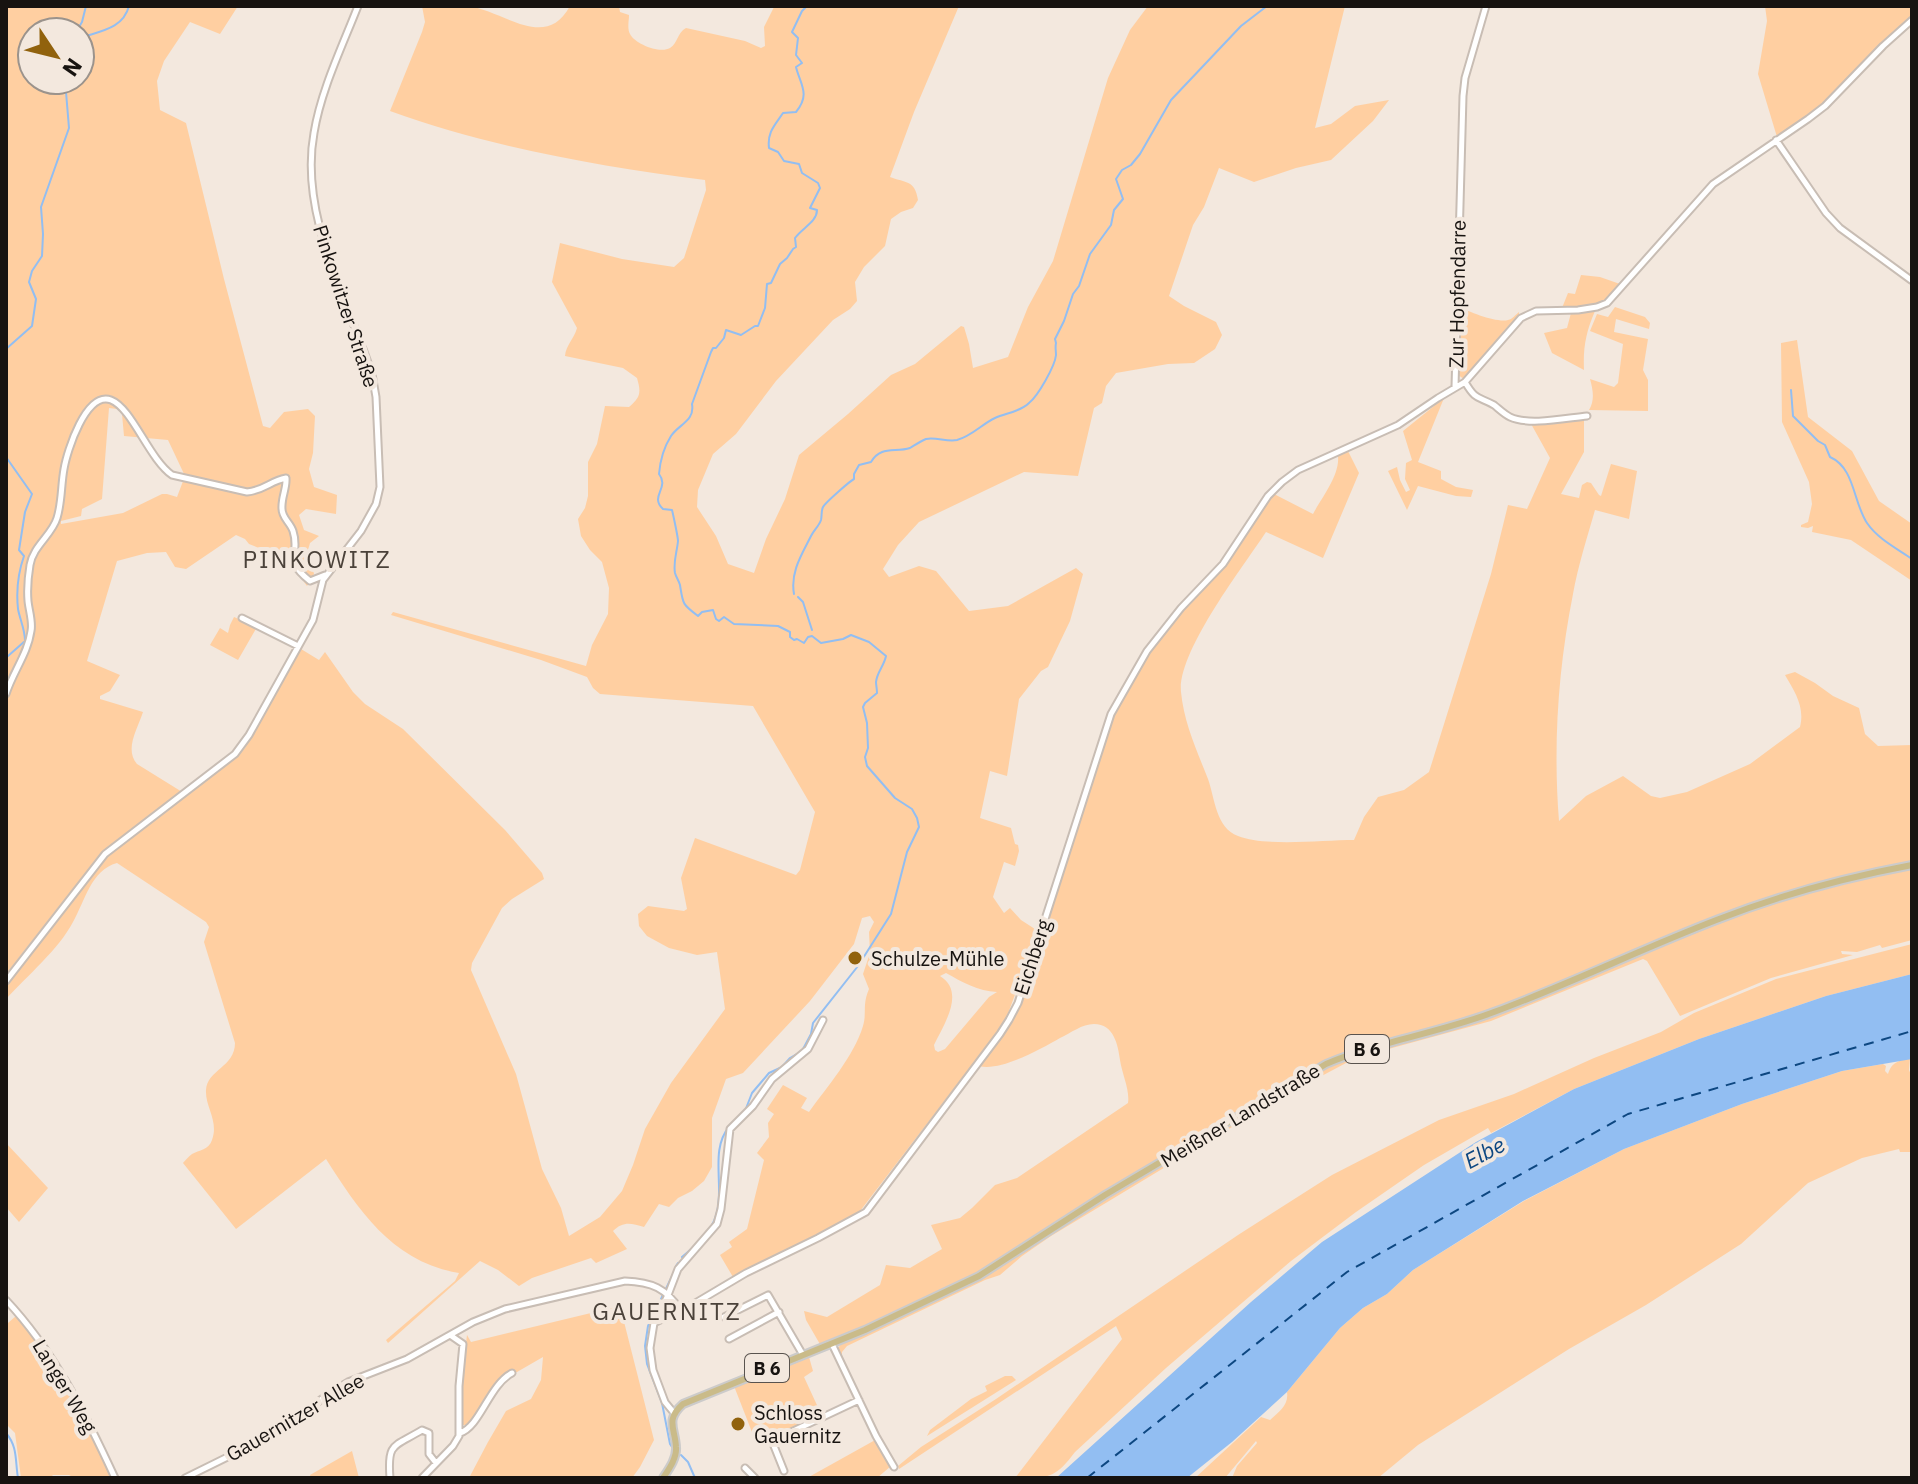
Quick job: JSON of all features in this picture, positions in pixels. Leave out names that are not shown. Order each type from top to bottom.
[{"type":"main road","name":"Meißner Landstraße","points":[[832,1344],[979,1276],[1105,1195],[1326,1064],[1495,1012],[1739,911],[1849,879],[1912,865]]},
{"type":"main road","name":"B 6","points":[[674,1413],[687,1401],[832,1344]]},
{"type":"main road","points":[[663,1478],[675,1456],[674,1413]]},
{"type":"street","name":"Pinkowitzer Straße","points":[[326,575],[370,516],[380,487],[372,374],[318,225],[311,156],[317,118],[358,6]]},
{"type":"street","name":"Zur Hopfendarre","points":[[1282,482],[1298,470],[1398,425],[1455,387],[1463,96],[1465,78],[1486,6]]},
{"type":"street","points":[[1455,387],[1465,382],[1521,318],[1544,310],[1597,307],[1611,299],[1713,184],[1825,106],[1912,20]]},
{"type":"street","points":[[1776,140],[1826,213],[1840,228],[1911,280]]},
{"type":"street","points":[[1768,146],[1783,151]]},
{"type":"street","points":[[1465,382],[1472,395],[1493,404],[1510,417],[1547,420],[1587,416]]},
{"type":"street","points":[[6,694],[28,646],[32,629],[28,589],[30,560],[58,516],[63,470],[72,441],[92,404],[99,400],[110,400],[121,409],[156,460],[172,475],[247,492],[259,491],[278,479],[286,478],[281,501],[282,515],[292,527],[295,565],[320,596]]},
{"type":"street","name":"Eichberg","points":[[654,1323],[866,1212],[1000,1034],[1018,1003],[1101,743],[1119,700],[1160,633],[1223,564],[1248,523],[1282,482]]},
{"type":"street","points":[[6,981],[105,854],[235,754],[249,735],[313,620],[326,575]]},
{"type":"street","points":[[313,584],[326,575]]},
{"type":"street","points":[[313,584],[322,584]]},
{"type":"street","points":[[242,618],[298,646]]},
{"type":"street","points":[[674,1413],[665,1402],[653,1370],[650,1348],[654,1323],[678,1269],[717,1224],[730,1129],[753,1106],[772,1079],[808,1049],[823,1020]]},
{"type":"street","name":"Gauernitzer Allee","points":[[185,1478],[272,1435],[348,1382],[407,1359],[467,1325],[505,1309],[625,1281],[650,1284],[666,1293]]},
{"type":"street","points":[[666,1293],[681,1311]]},
{"type":"street","points":[[724,1317],[768,1295],[803,1355]]},
{"type":"street","name":"Langer Weg","points":[[6,1300],[55,1363],[115,1478]]},
{"type":"street","points":[[729,1339],[779,1312]]},
{"type":"street","points":[[422,1478],[453,1446],[460,1433],[459,1386],[467,1325]]},
{"type":"street","points":[[449,1335],[463,1344]]},
{"type":"street","points":[[832,1344],[894,1467]]},
{"type":"street","points":[[460,1433],[471,1427],[503,1379],[512,1373]]},
{"type":"street","points":[[784,1471],[772,1441],[859,1400]]},
{"type":"street","points":[[390,1478],[389,1456],[392,1449],[422,1430],[429,1433],[429,1454],[436,1463]]},
{"type":"street","points":[[745,1468],[755,1478]]},
{"type":"shaded area","points":[[6,6],[238,6],[220,34],[190,22],[164,61],[157,81],[160,110],[186,123],[263,426],[270,428],[284,412],[308,409],[315,416],[309,469],[314,487],[337,495],[336,514],[306,509],[299,515],[304,530],[319,536],[310,543],[308,550],[314,574],[307,586],[288,560],[249,544],[236,535],[186,569],[175,567],[166,552],[147,553],[117,561],[87,661],[120,675],[110,691],[100,699],[143,712],[132,745],[137,764],[187,795],[245,748],[301,649],[319,660],[325,652],[353,692],[365,704],[403,729],[505,830],[542,873],[544,879],[502,908],[471,970],[516,1074],[542,1169],[561,1208],[569,1236],[600,1217],[622,1191],[645,1129],[671,1083],[725,1009],[717,952],[697,955],[669,948],[647,936],[639,926],[638,914],[648,906],[687,909],[681,878],[695,838],[796,875],[815,812],[753,706],[600,694],[587,677],[391,615],[393,612],[586,666],[592,645],[608,614],[609,588],[602,562],[581,536],[578,519],[588,496],[588,462],[597,444],[605,406],[629,407],[639,391],[637,378],[623,368],[565,356],[577,328],[552,282],[560,243],[622,259],[674,267],[684,258],[706,190],[705,180],[546,154],[468,135],[390,111],[422,32],[425,22],[422,6],[467,6],[536,27],[549,26],[560,19],[570,6],[619,6],[620,12],[629,15],[633,38],[648,47],[666,50],[673,46],[686,28],[745,41],[761,48],[765,46],[764,27],[774,7],[751,6],[959,6],[890,177],[912,186],[918,200],[913,208],[891,219],[885,246],[864,267],[855,282],[857,301],[833,320],[776,381],[736,434],[713,454],[698,490],[697,507],[716,536],[728,564],[754,573],[785,499],[799,455],[891,375],[915,364],[961,326],[969,344],[973,368],[1008,357],[1028,307],[1053,261],[1108,78],[1130,30],[1148,6],[1345,6],[1315,128],[1331,124],[1355,106],[1389,100],[1373,121],[1331,160],[1254,182],[1219,168],[1204,207],[1193,225],[1169,296],[1216,322],[1222,335],[1215,349],[1194,363],[1116,373],[1106,386],[1102,403],[1094,408],[1078,476],[1024,472],[919,522],[898,545],[883,569],[889,577],[919,566],[936,571],[969,611],[1008,606],[1076,568],[1083,574],[1070,621],[1048,667],[1041,671],[1019,699],[1007,776],[990,771],[980,818],[1011,828],[1019,851],[1015,866],[1004,862],[993,897],[1004,913],[1010,908],[1038,931],[1005,1022],[857,1215],[733,1277],[720,1255],[732,1247],[729,1242],[747,1229],[764,1160],[757,1153],[769,1137],[768,1123],[774,1114],[767,1109],[783,1085],[807,1098],[801,1108],[809,1112],[859,1037],[869,989],[863,974],[870,953],[869,932],[874,922],[870,916],[862,918],[854,944],[810,1001],[743,1073],[726,1079],[712,1118],[712,1167],[704,1181],[669,1207],[659,1204],[644,1227],[627,1224],[613,1231],[627,1249],[596,1263],[591,1258],[532,1278],[519,1286],[480,1261],[388,1343],[386,1340],[455,1281],[459,1273],[415,1258],[397,1246],[365,1215],[326,1159],[236,1229],[183,1163],[211,1143],[214,1127],[206,1090],[211,1078],[231,1058],[235,1043],[204,942],[209,927],[206,922],[117,863],[95,879],[60,942],[6,999],[6,984],[107,856],[102,852],[6,974]],"holes":[[[109,408],[117,409],[122,414],[124,436],[168,440],[185,476],[177,497],[162,494],[123,513],[61,524],[61,521],[81,516],[82,509],[102,499]],[[946,973],[977,988],[997,992],[989,997],[945,1049],[938,1052],[934,1045],[952,999],[948,983],[940,976]]]},
{"type":"shaded area","points":[[1765,6],[1912,6],[1912,16],[1835,93],[1777,137],[1758,74],[1767,21]]},
{"type":"shaded area","points":[[1581,275],[1620,284],[1595,305],[1562,308],[1568,293],[1575,294]]},
{"type":"shaded area","points":[[1460,307],[1503,321],[1519,312],[1519,317],[1467,379],[1458,375]]},
{"type":"shaded area","points":[[1615,307],[1645,317],[1650,323],[1649,329],[1616,319],[1614,332],[1648,339],[1643,370],[1648,380],[1648,411],[1589,410],[1593,395],[1590,379],[1614,387],[1618,383],[1623,344],[1590,331],[1597,314],[1608,317]]},
{"type":"shaded area","points":[[1595,311],[1586,340],[1584,370],[1552,353],[1544,333],[1567,328],[1571,313]]},
{"type":"shaded area","points":[[1797,340],[1808,417],[1852,451],[1879,501],[1912,524],[1912,581],[1851,540],[1812,532],[1813,526],[1801,527],[1808,522],[1812,504],[1809,482],[1782,422],[1781,343]]},
{"type":"shaded area","points":[[1444,398],[1418,462],[1441,471],[1441,479],[1456,487],[1473,490],[1471,497],[1418,486],[1407,510],[1388,471],[1397,467],[1406,492],[1410,490],[1405,479],[1406,463],[1412,460],[1403,431]]},
{"type":"shaded area","points":[[1584,419],[1584,452],[1561,494],[1579,498],[1582,485],[1587,482],[1601,496],[1611,464],[1637,471],[1629,519],[1595,510],[1575,584],[1558,708],[1559,821],[1586,796],[1623,776],[1651,796],[1660,798],[1687,792],[1750,764],[1800,727],[1800,706],[1785,675],[1795,672],[1859,708],[1865,734],[1878,746],[1912,745],[1912,861],[1867,871],[1723,914],[1488,1012],[1359,1048],[1332,1059],[1077,1209],[1001,1259],[821,1346],[804,1311],[827,1317],[880,1285],[886,1265],[910,1268],[942,1249],[931,1225],[960,1218],[995,1185],[1017,1178],[1128,1103],[1116,1042],[1110,1031],[1101,1025],[1081,1027],[1009,1063],[979,1066],[1007,1029],[1021,998],[1105,734],[1145,656],[1167,626],[1227,562],[1268,500],[1274,494],[1313,514],[1333,478],[1338,456],[1348,451],[1359,473],[1323,558],[1266,532],[1213,610],[1189,655],[1181,692],[1185,715],[1217,812],[1231,832],[1263,841],[1354,840],[1364,817],[1378,797],[1404,790],[1429,772],[1491,574],[1508,505],[1527,509],[1550,458],[1530,422]]},
{"type":"shaded area","points":[[234,617],[257,627],[238,660],[210,645],[220,628],[228,633]]},
{"type":"shaded area","points":[[1912,867],[1912,940],[1857,952],[1841,951],[1842,954],[1853,955],[1771,978],[1680,1016],[1643,959],[1491,1021],[1346,1063],[1185,1155],[1185,1150],[1301,1081],[1349,1058],[1490,1017],[1728,918]]},
{"type":"shaded area","points":[[1912,944],[1912,974],[1826,996],[1699,1039],[1574,1089],[1491,1133],[1488,1128],[1424,1165],[1291,1261],[1166,1368],[1055,1473],[1043,1477],[1015,1478],[1122,1339],[1116,1326],[899,1469],[898,1466],[921,1447],[1332,1175],[1439,1120],[1514,1094],[1776,979]]},
{"type":"shaded area","points":[[1910,1058],[1912,1152],[1900,1152],[1899,1149],[1862,1158],[1808,1183],[1741,1244],[1418,1445],[1378,1478],[1232,1478],[1256,1441],[1225,1478],[1195,1478],[1261,1417],[1270,1420],[1280,1411],[1287,1392],[1340,1328],[1363,1308],[1387,1294],[1413,1270],[1524,1201],[1624,1149],[1742,1104],[1842,1071],[1883,1064],[1888,1074],[1896,1063]]},
{"type":"shaded area","points":[[6,1143],[48,1188],[19,1222],[6,1207]]},
{"type":"shaded area","points":[[1178,1154],[1182,1157],[1051,1236],[1000,1275],[847,1346],[842,1358],[837,1349],[843,1342],[988,1274]]},
{"type":"shaded area","points":[[620,1306],[654,1440],[632,1478],[469,1478],[506,1411],[531,1399],[541,1380],[543,1357],[517,1372],[506,1373],[470,1425],[463,1425],[460,1391],[467,1335],[471,1342]]},
{"type":"shaded area","points":[[16,1316],[52,1362],[98,1445],[112,1478],[53,1475],[50,1478],[21,1478],[15,1433],[6,1424],[6,1321],[8,1323]]},
{"type":"shaded area","points":[[809,1357],[813,1371],[804,1377],[822,1416],[757,1445],[734,1386]]},
{"type":"shaded area","points":[[1005,1376],[1016,1380],[927,1436],[930,1430],[971,1399],[987,1391],[985,1386]]},
{"type":"shaded area","points":[[877,1439],[891,1466],[877,1478],[807,1478]]},
{"type":"shaded area","points":[[352,1451],[359,1478],[311,1478],[310,1475]]},
{"type":"water","name":"Elbe","points":[[1912,974],[1912,1059],[1842,1071],[1742,1104],[1624,1149],[1523,1201],[1413,1270],[1387,1294],[1363,1308],[1340,1328],[1287,1392],[1187,1478],[1056,1478],[1322,1242],[1476,1142],[1574,1089],[1699,1039],[1826,996]]},
{"type":"waterway","points":[[84,16],[86,6]]},
{"type":"waterway","points":[[96,33],[122,20],[129,6]]},
{"type":"waterway","points":[[745,1111],[752,1093],[769,1073],[802,1051],[813,1023],[858,966],[891,914],[907,852],[919,827],[912,809],[895,798],[867,766],[865,757],[868,748],[863,707],[877,693],[876,682],[886,656],[869,642],[851,635],[821,643],[812,636],[804,643],[794,640],[790,632],[778,626],[734,624],[724,617],[719,621],[713,610],[698,616],[684,603],[675,573],[678,541],[672,510],[663,509],[658,500],[664,450],[671,436],[691,414],[713,348],[724,338],[726,330],[741,335],[758,326],[765,308],[767,284],[771,283],[780,264],[796,247],[795,238],[816,214],[817,210],[810,208],[820,188],[818,183],[802,173],[799,164],[784,161],[778,152],[769,148],[772,129],[783,113],[796,112],[803,100],[796,67],[802,63],[796,55],[798,38],[792,32],[807,6]]},
{"type":"waterway","points":[[794,594],[798,564],[820,522],[823,507],[854,479],[859,465],[871,462],[884,451],[910,448],[926,439],[962,438],[1033,399],[1053,366],[1055,339],[1090,254],[1111,225],[1114,210],[1123,199],[1116,179],[1140,154],[1171,100],[1241,26],[1267,6]]},
{"type":"waterway","points":[[6,349],[32,326],[36,299],[29,282],[42,256],[41,207],[69,128],[66,96]]},
{"type":"waterway","points":[[1791,390],[1793,416],[1825,445],[1830,457],[1844,469],[1862,515],[1871,529],[1912,559]]},
{"type":"waterway","points":[[6,457],[32,494],[25,512],[19,550],[24,556],[17,602],[25,641],[6,656]]},
{"type":"waterway","points":[[798,597],[803,602],[812,630]]},
{"type":"waterway","points":[[682,1257],[706,1234],[717,1213],[719,1149],[729,1127]]},
{"type":"waterway","points":[[672,1447],[662,1403],[647,1364],[645,1346],[648,1326],[675,1270]]},
{"type":"waterway","points":[[6,1433],[14,1449],[18,1478]]},
{"type":"waterway","points":[[681,1455],[695,1478]]},
{"type":"ferry route","points":[[1087,1478],[1347,1272],[1628,1114],[1912,1031]]},
{"type":"place","name":"Schulze-Mühle","points":[[855,958]]},
{"type":"place","name":"Schloss Gauernitz","points":[[738,1424]]},
{"type":"district","name":"PINKOWITZ","points":[[317,559]]},
{"type":"district","name":"GAUERNITZ","points":[[667,1311]]}]
